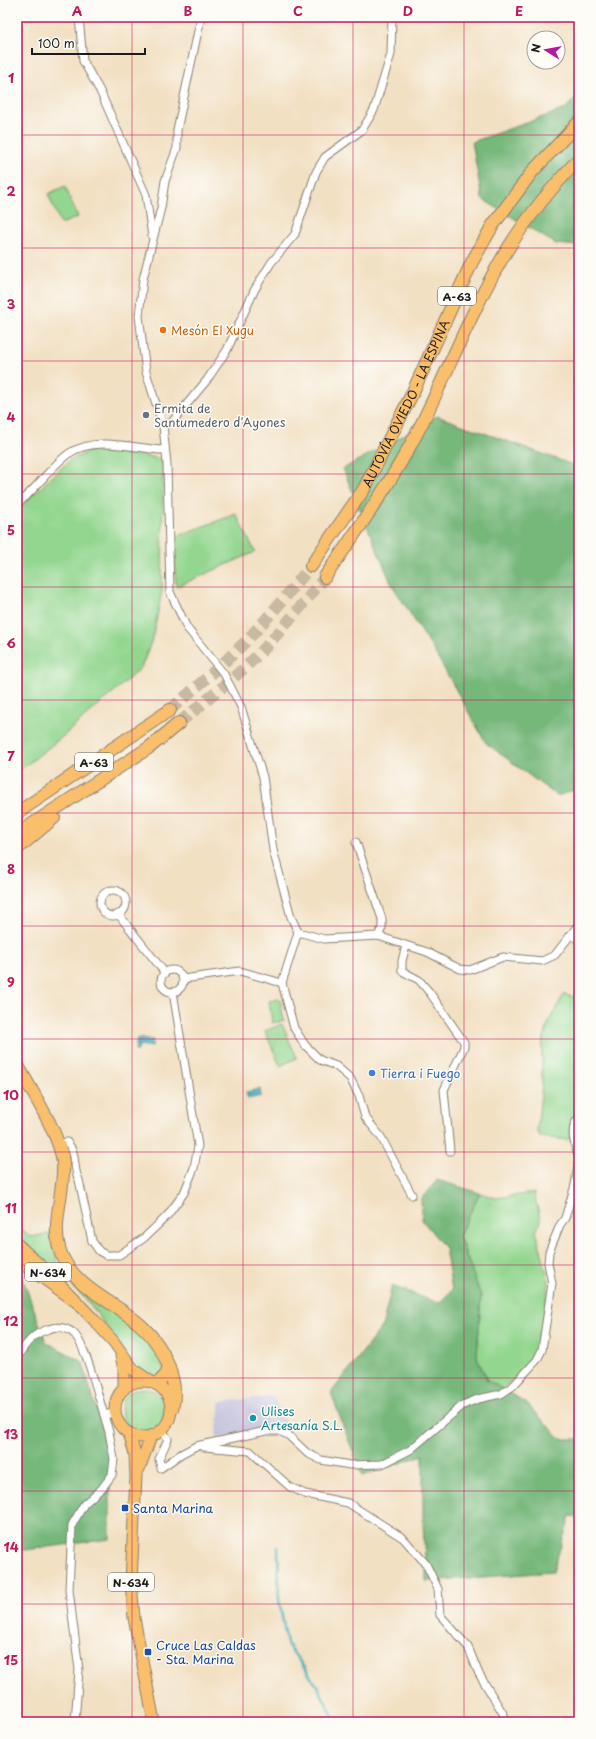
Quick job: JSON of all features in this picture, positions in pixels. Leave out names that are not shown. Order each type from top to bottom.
[{"type":"highway","name":"AUTOVÍA OVIEDO - LA ESPINA","points":[[311,566],[364,489],[411,396],[472,262],[493,225],[532,172],[579,122]]},
{"type":"highway","name":"AUTOVÍA OVIEDO - LA ESPINA","points":[[325,577],[384,491],[402,461],[432,402],[481,298],[509,246],[546,195],[579,159]]},
{"type":"highway","name":"A-63","points":[[17,813],[170,710]]},
{"type":"highway","name":"A-63","points":[[17,834],[150,747],[179,723]]},
{"type":"highway","points":[[17,849],[34,833],[150,747]]},
{"type":"highway","points":[[17,806],[100,758]]},
{"type":"highway","points":[[17,1064],[58,1144],[63,1162],[57,1231],[62,1256],[72,1272],[82,1283],[133,1317],[150,1333],[163,1352],[174,1380],[175,1397],[170,1418],[162,1430],[151,1436],[140,1437],[129,1433]]},
{"type":"highway","name":"N-634","points":[[17,1244],[53,1277],[76,1301],[113,1341],[119,1352],[134,1370],[165,1390],[172,1409]]},
{"type":"highway","points":[[17,1258],[76,1301]]},
{"type":"highway","name":"N-634","points":[[119,1352],[124,1370],[124,1389],[109,1414],[129,1433],[135,1454],[136,1476],[131,1582],[134,1618],[154,1722]]},
{"type":"highway","points":[[124,1389],[141,1381],[154,1383],[166,1375],[169,1367]]},
{"type":"highway","name":"N-634","points":[[136,1476],[142,1456],[151,1436]]},
{"type":"street","points":[[79,17],[84,61],[100,91],[146,195],[153,240]]},
{"type":"street","points":[[201,17],[178,130],[177,148],[165,181],[161,208],[143,279],[139,316],[146,372],[163,426],[167,464],[170,592],[188,628],[224,674],[241,706],[263,777],[273,850],[291,918],[298,932],[282,983],[288,1009],[297,1034],[305,1045],[320,1060],[336,1066],[350,1078],[359,1096],[365,1117],[381,1137],[412,1194]]},
{"type":"street","points":[[163,426],[172,422],[207,380],[227,350],[255,289],[271,263],[295,234],[316,172],[326,156],[362,130],[374,110],[391,54],[392,17]]},
{"type":"street","points":[[17,504],[68,455],[79,448],[99,443],[159,450],[165,449]]},
{"type":"street","points":[[356,842],[382,919],[382,928],[378,936]]},
{"type":"street","points":[[118,914],[165,973]]},
{"type":"street","points":[[298,932],[324,939],[378,936],[427,952],[460,969],[470,970],[503,957],[542,961],[555,955],[579,924]]},
{"type":"street","points":[[571,935],[579,940]]},
{"type":"street","points":[[406,946],[402,961],[402,971],[414,977],[423,984],[464,1042],[464,1047],[444,1090],[450,1151]]},
{"type":"street","points":[[174,971],[181,975],[183,979],[182,986],[173,992],[168,991],[162,986],[162,978],[165,973],[174,971]]},
{"type":"street","points":[[183,979],[240,971],[282,983]]},
{"type":"street","points":[[58,1144],[67,1142],[73,1148],[74,1173],[79,1180],[92,1241],[98,1251],[106,1255],[119,1255],[144,1238],[168,1216],[184,1193],[194,1168],[198,1146],[173,992]]},
{"type":"street","points":[[162,1430],[168,1440],[160,1459],[161,1468],[181,1454],[196,1446],[266,1431],[279,1431],[307,1453],[321,1460],[350,1465],[382,1464],[410,1450],[463,1405],[478,1399],[492,1397],[514,1386],[537,1360],[542,1350],[552,1282],[548,1263],[549,1252],[560,1225],[565,1218],[575,1185],[579,1158],[573,1130],[579,1118]]},
{"type":"street","points":[[17,1356],[28,1340],[42,1331],[56,1326],[73,1332],[83,1349],[109,1414],[114,1459],[112,1476],[102,1488],[84,1504],[72,1525],[69,1590],[79,1670],[75,1722]]},
{"type":"street","points":[[196,1446],[250,1451],[290,1487],[305,1494],[348,1503],[403,1538],[426,1564],[438,1589],[440,1615],[468,1646],[479,1674],[504,1715],[505,1722]]},
{"type":"shaded area","points":[[273,1396],[288,1427],[286,1433],[216,1438],[220,1402]]},
{"type":"green space","points":[[579,94],[579,246],[556,244],[482,199],[472,142],[565,109]]},
{"type":"green space","points":[[65,186],[78,217],[61,224],[48,194]]},
{"type":"green space","points":[[437,416],[579,467],[579,788],[557,796],[486,743],[437,656],[391,583],[343,469]]},
{"type":"green space","points":[[90,451],[109,451],[158,458],[163,465],[162,591],[153,637],[141,668],[62,737],[24,767],[17,768],[17,510],[70,460]]},
{"type":"green space","points":[[236,514],[255,552],[176,587],[174,537]]},
{"type":"green space","points":[[564,994],[577,998],[579,997],[579,1112],[574,1117],[570,1138],[567,1140],[540,1137],[537,1130],[542,1084],[542,1044],[549,1021]]},
{"type":"green space","points":[[280,999],[284,1021],[272,1023],[269,1001]]},
{"type":"green space","points":[[282,1024],[297,1058],[280,1066],[265,1031]]},
{"type":"green space","points":[[437,1180],[480,1193],[459,1236],[481,1296],[477,1357],[487,1380],[526,1403],[561,1439],[579,1439],[579,1517],[570,1516],[553,1572],[426,1581],[423,1523],[423,1455],[362,1476],[331,1393],[382,1327],[392,1286],[439,1303],[452,1290],[445,1248],[422,1220],[421,1199]]},
{"type":"green space","points":[[480,1193],[496,1198],[534,1193],[541,1222],[536,1231],[549,1281],[542,1332],[536,1352],[515,1378],[502,1389],[487,1380],[477,1357],[481,1296],[459,1236]]},
{"type":"green space","points":[[17,1226],[31,1237],[51,1233],[56,1257],[61,1268],[69,1278],[133,1326],[152,1347],[159,1358],[164,1371],[156,1378],[139,1368],[84,1297],[17,1236]]},
{"type":"green space","points":[[17,1271],[21,1274],[46,1342],[82,1361],[110,1455],[110,1539],[17,1551]]},
{"type":"green space","points":[[139,1388],[147,1388],[159,1394],[165,1406],[165,1414],[159,1426],[147,1432],[139,1432],[127,1426],[121,1414],[121,1406],[127,1394]]},
{"type":"water","points":[[137,1038],[153,1040],[152,1047],[139,1045],[138,1051],[135,1051]]},
{"type":"water","points":[[260,1089],[261,1096],[248,1099],[246,1092]]},
{"type":"waterway","points":[[278,1547],[279,1599],[287,1644],[318,1687],[336,1722]]},
{"type":"tunnel","points":[[170,710],[247,640],[272,613],[311,566]]},
{"type":"tunnel","points":[[179,723],[252,661],[325,577]]},
{"type":"place","name":"Mesón El Xugu","points":[[163,330]]},
{"type":"place","name":"Ermita de Santumedero d'Ayones","points":[[146,415]]},
{"type":"place","name":"Tierra i Fuego","points":[[372,1073]]},
{"type":"place","name":"Ulises Artesanía S.L.","points":[[253,1418]]},
{"type":"place","name":"Santa Marina","points":[[125,1508]]},
{"type":"place","name":"Cruce Las Caldas - Sta. Marina","points":[[148,1652]]}]
